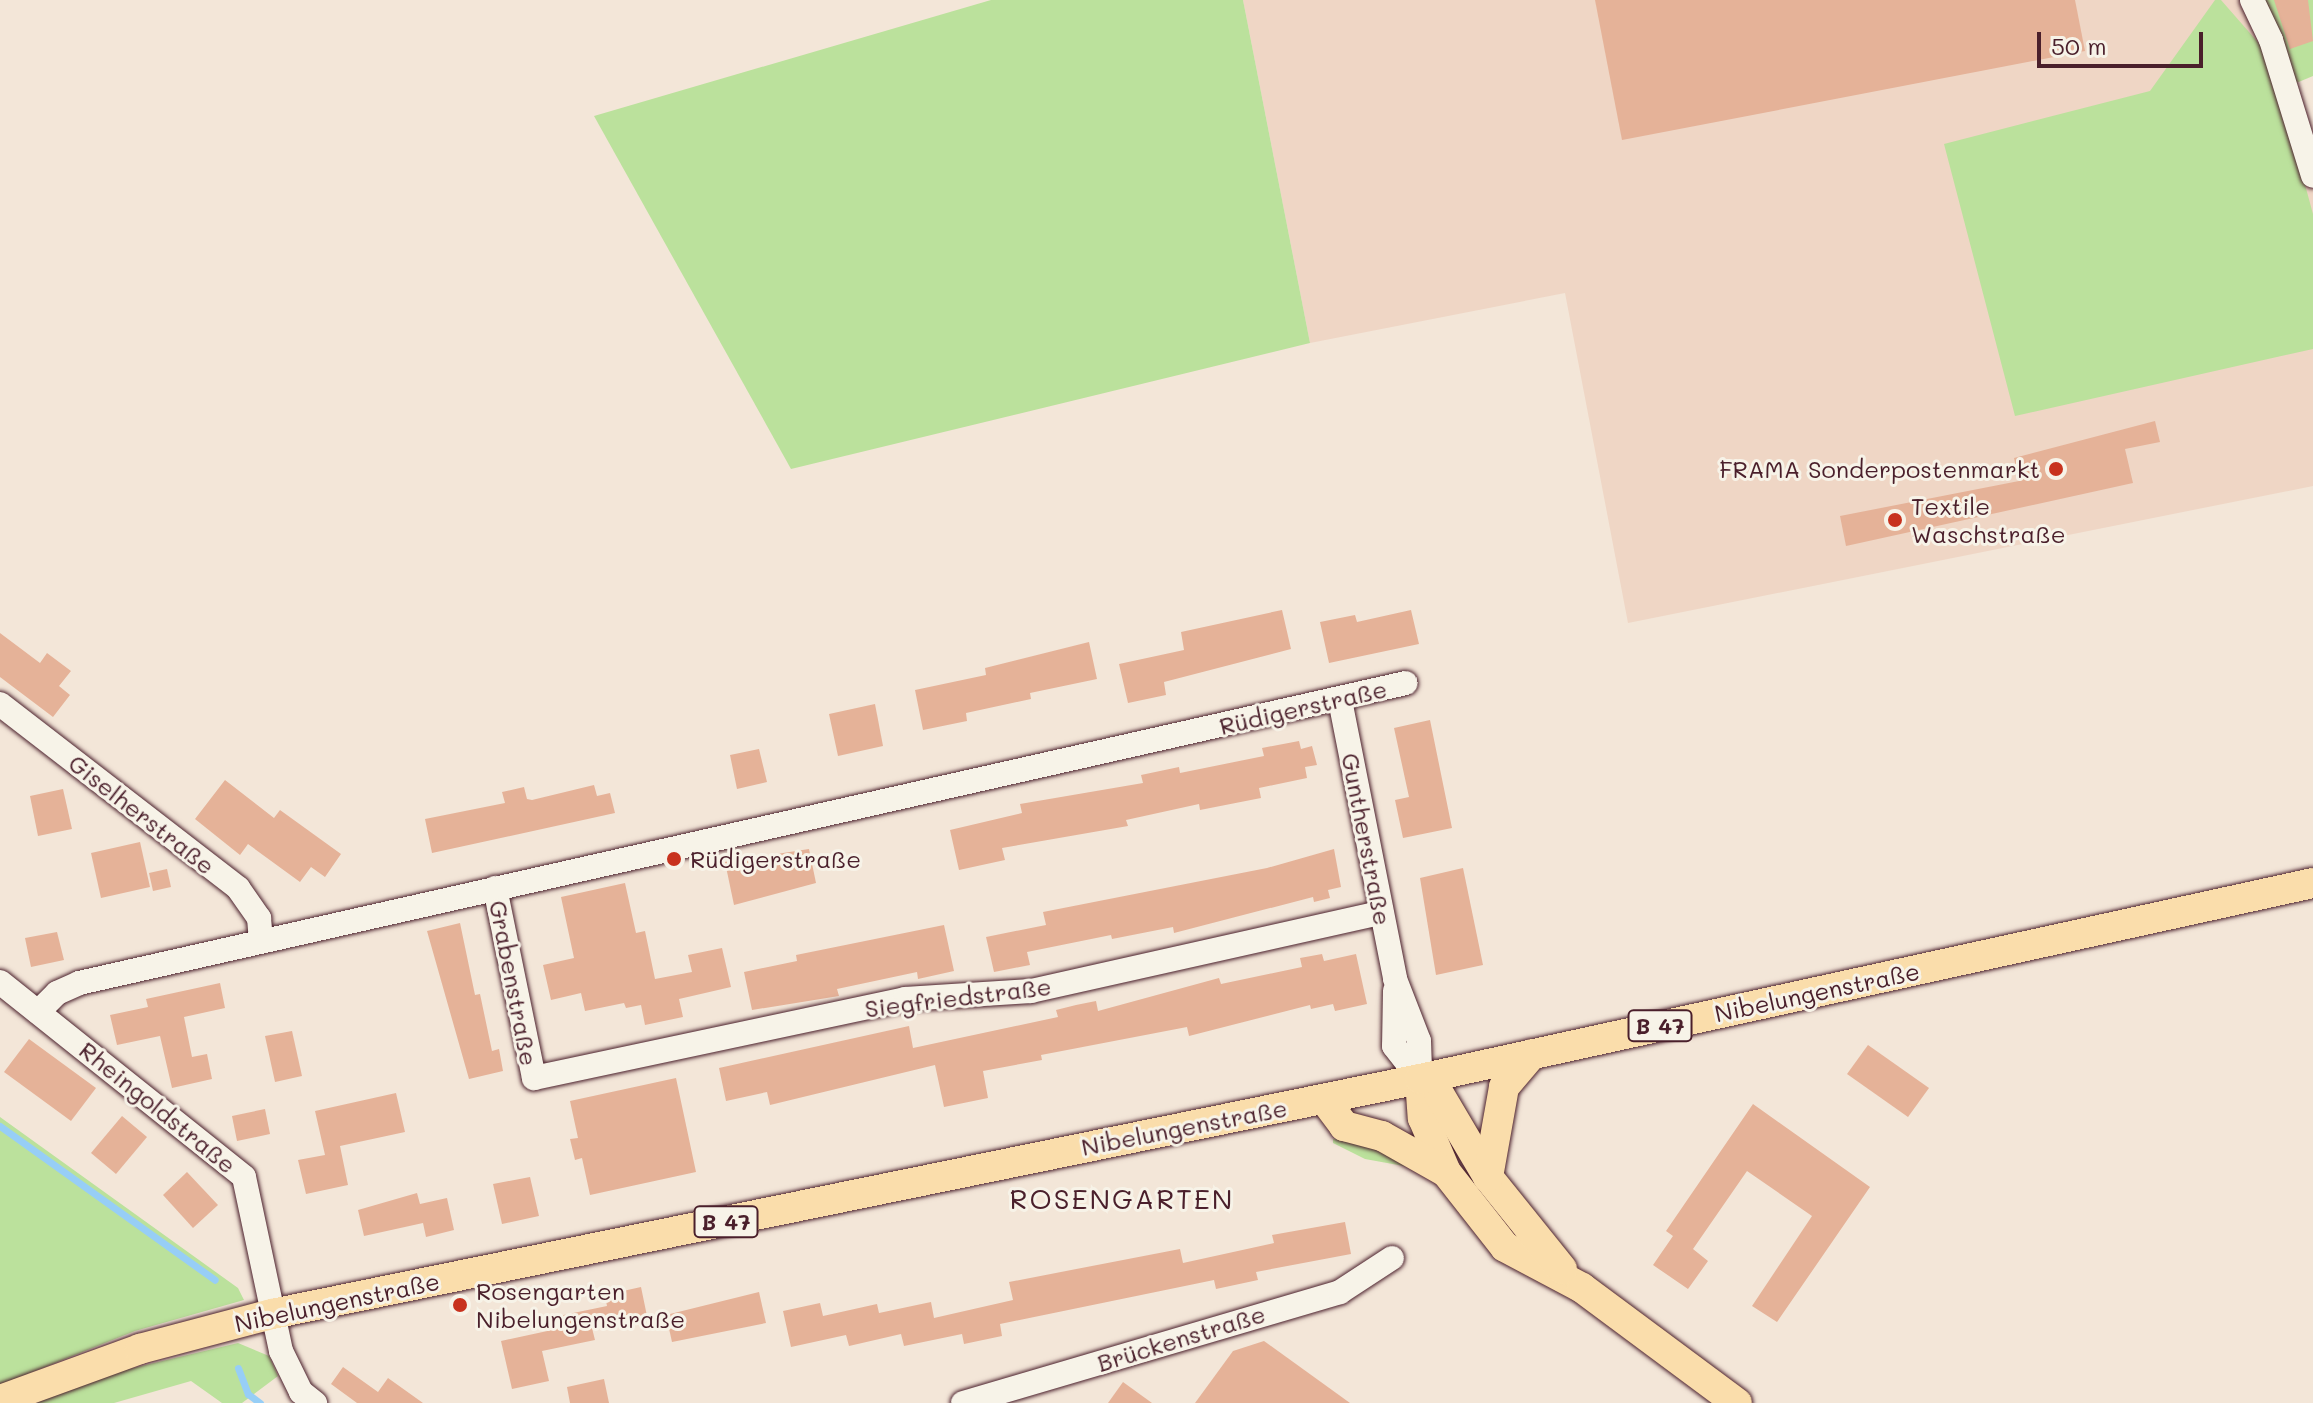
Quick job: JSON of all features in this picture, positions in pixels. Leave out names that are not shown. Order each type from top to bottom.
[{"type":"main road","name":"Nibelungenstraße","points":[[0,1400],[56,1376],[272,1314],[1420,1079],[2313,883]]},
{"type":"main road","points":[[1488,1177],[1504,1087],[1532,1054]]},
{"type":"main road","points":[[1420,1079],[1421,1110],[1446,1172],[1505,1247],[1582,1288]]},
{"type":"main road","points":[[1420,1079],[1439,1094],[1488,1177],[1546,1252],[1582,1288],[1737,1403]]},
{"type":"main road","points":[[1324,1099],[1344,1126],[1395,1142],[1446,1172]]},
{"type":"street","points":[[2252,0],[2271,40],[2313,176]]},
{"type":"street","name":"Rüdigerstraße","points":[[38,1012],[57,993],[79,983],[1406,683]]},
{"type":"street","name":"Guntherstraße","points":[[1340,700],[1395,979],[1419,1041],[1420,1079]]},
{"type":"street","name":"Giselherstraße","points":[[0,704],[238,888],[259,918],[261,940]]},
{"type":"street","name":"Grabenstraße","points":[[495,888],[534,1078]]},
{"type":"street","name":"Siegfriedstraße","points":[[534,1078],[905,999],[1031,991],[1381,913]]},
{"type":"street","name":"Rheingoldstraße","points":[[0,982],[244,1177],[281,1351],[301,1392],[315,1403]]},
{"type":"street","name":"Brückenstraße","points":[[963,1403],[1340,1292],[1392,1258]]},
{"type":"shaded area","points":[[1243,0],[2261,0],[2313,158],[2313,486],[1628,623],[1565,293],[1310,343]]},
{"type":"green space","points":[[991,0],[1243,0],[1310,343],[791,469],[594,116]]},
{"type":"green space","points":[[2215,0],[2221,0],[2270,56],[2313,214],[2313,349],[2015,416],[1944,144],[2150,91]]},
{"type":"green space","points":[[2261,0],[2313,0],[2313,76],[2289,86]]},
{"type":"green space","points":[[0,1117],[238,1288],[244,1300],[135,1331],[0,1385]]},
{"type":"green space","points":[[1333,1139],[1360,1141],[1409,1167],[1365,1159],[1333,1143]]},
{"type":"green space","points":[[238,1343],[269,1356],[278,1376],[242,1403],[222,1403],[191,1381],[114,1403],[27,1403],[116,1372]]},
{"type":"building","points":[[1595,0],[2075,0],[2085,51],[1622,140]]},
{"type":"building","points":[[2274,0],[2308,0],[2313,41],[2290,49]]},
{"type":"building","points":[[2155,421],[2160,442],[2125,449],[2133,483],[1846,546],[1840,516],[2019,481],[2014,458]]},
{"type":"building","points":[[1282,610],[1291,649],[1164,682],[1166,695],[1128,703],[1119,664],[1184,650],[1181,632]]},
{"type":"building","points":[[1411,610],[1419,644],[1329,663],[1320,622],[1355,615],[1357,622]]},
{"type":"building","points":[[0,633],[40,663],[47,653],[71,671],[59,686],[70,695],[53,717],[0,677]]},
{"type":"building","points":[[1089,642],[1097,679],[1030,693],[1031,699],[966,713],[967,721],[923,730],[915,690],[986,675],[985,668]]},
{"type":"building","points":[[875,704],[883,746],[838,756],[829,714]]},
{"type":"building","points":[[1430,720],[1452,828],[1403,838],[1395,800],[1409,797],[1394,728]]},
{"type":"building","points":[[1299,741],[1301,749],[1312,746],[1317,765],[1305,767],[1307,778],[1259,788],[1261,798],[1200,810],[1199,804],[1126,820],[1128,826],[1002,848],[1005,860],[959,870],[950,830],[1022,813],[1020,804],[1143,783],[1141,775],[1179,767],[1180,773],[1264,756],[1262,748]]},
{"type":"building","points":[[759,749],[767,782],[737,789],[730,755]]},
{"type":"building","points":[[225,780],[274,818],[280,810],[341,854],[325,877],[311,867],[300,882],[248,844],[240,855],[195,819]]},
{"type":"building","points":[[594,785],[597,796],[610,793],[615,813],[432,853],[425,819],[505,803],[502,792],[524,787],[527,799],[532,800]]},
{"type":"building","points":[[63,789],[72,829],[38,836],[30,796]]},
{"type":"building","points":[[140,842],[150,887],[101,898],[91,853]]},
{"type":"building","points":[[809,849],[816,883],[734,905],[725,862]]},
{"type":"building","points":[[1334,849],[1341,887],[1328,890],[1330,898],[1314,902],[1313,897],[1174,933],[1173,927],[1112,939],[1111,935],[1027,952],[1030,965],[994,972],[986,937],[1046,925],[1043,912],[1267,868]]},
{"type":"building","points":[[1463,868],[1483,965],[1436,975],[1420,878]]},
{"type":"building","points":[[167,869],[171,887],[153,891],[149,873]]},
{"type":"building","points":[[625,883],[636,933],[645,931],[655,979],[692,972],[688,955],[722,948],[731,987],[679,999],[683,1017],[645,1025],[641,1005],[626,1008],[624,1003],[585,1011],[581,993],[551,1000],[543,965],[574,958],[561,897]]},
{"type":"building","points":[[460,923],[475,995],[480,994],[492,1051],[499,1049],[503,1071],[469,1079],[427,931]]},
{"type":"building","points":[[944,925],[954,971],[918,979],[917,972],[837,989],[839,996],[752,1010],[744,972],[797,961],[796,955]]},
{"type":"building","points":[[57,932],[64,960],[31,967],[25,938]]},
{"type":"building","points":[[1322,954],[1324,961],[1356,954],[1367,1004],[1335,1011],[1333,1004],[1311,1009],[1310,1005],[1189,1036],[1187,1027],[1041,1055],[1042,1060],[983,1071],[988,1098],[944,1107],[935,1065],[770,1105],[767,1092],[726,1101],[719,1068],[909,1026],[913,1048],[1058,1017],[1056,1010],[1076,1005],[1096,1001],[1098,1011],[1219,978],[1221,984],[1302,967],[1300,958]]},
{"type":"building","points":[[220,983],[225,1008],[184,1017],[192,1057],[207,1054],[212,1079],[172,1088],[160,1036],[117,1045],[110,1015],[148,1007],[146,999]]},
{"type":"building","points":[[292,1031],[302,1076],[275,1082],[265,1036]]},
{"type":"building","points":[[29,1039],[96,1088],[71,1121],[4,1072]]},
{"type":"building","points":[[1868,1045],[1929,1088],[1908,1117],[1847,1074]]},
{"type":"building","points":[[676,1078],[696,1172],[590,1195],[582,1158],[575,1160],[570,1139],[578,1138],[570,1101]]},
{"type":"building","points":[[396,1093],[405,1132],[340,1146],[348,1185],[306,1194],[298,1160],[325,1155],[315,1111]]},
{"type":"building","points":[[1753,1104],[1870,1187],[1777,1322],[1752,1306],[1812,1216],[1747,1171],[1693,1249],[1708,1261],[1688,1289],[1653,1265],[1673,1236],[1666,1231]]},
{"type":"building","points":[[265,1109],[270,1134],[237,1141],[232,1116]]},
{"type":"building","points":[[122,1116],[147,1137],[116,1174],[91,1153]]},
{"type":"building","points":[[187,1172],[218,1205],[193,1228],[163,1195]]},
{"type":"building","points":[[530,1177],[539,1216],[502,1224],[493,1184]]},
{"type":"building","points":[[417,1193],[420,1204],[447,1198],[454,1230],[426,1237],[423,1223],[364,1236],[358,1210]]},
{"type":"building","points":[[1345,1222],[1351,1254],[1256,1272],[1258,1280],[1216,1289],[1214,1280],[1000,1324],[1002,1336],[964,1344],[962,1334],[904,1346],[901,1334],[849,1346],[846,1335],[791,1347],[783,1311],[820,1303],[823,1316],[877,1304],[879,1313],[931,1302],[934,1318],[1013,1300],[1009,1282],[1180,1249],[1183,1263],[1274,1243],[1272,1235]]},
{"type":"building","points":[[641,1287],[647,1316],[592,1328],[595,1340],[542,1351],[549,1381],[512,1389],[501,1341],[552,1330],[549,1318],[607,1306],[605,1295]]},
{"type":"building","points":[[759,1292],[766,1323],[672,1342],[666,1315]]},
{"type":"building","points":[[1264,1341],[1350,1403],[1195,1403],[1233,1351]]},
{"type":"building","points":[[343,1367],[378,1392],[388,1378],[423,1403],[357,1403],[331,1384]]},
{"type":"building","points":[[604,1379],[609,1403],[570,1403],[567,1387]]},
{"type":"building","points":[[1123,1382],[1152,1403],[1108,1403]]},
{"type":"waterway","points":[[0,1126],[215,1280]]},
{"type":"waterway","points":[[238,1368],[248,1394],[260,1403]]},
{"type":"place","name":"FRAMA Sonderpostenmarkt","points":[[2056,469]]},
{"type":"place","name":"Textile Waschstraße","points":[[1895,520]]},
{"type":"place","name":"Rüdigerstraße","points":[[674,859]]},
{"type":"place","name":"Rosengarten Nibelungenstraße","points":[[460,1305]]},
{"type":"district","name":"ROSENGARTEN","points":[[1122,1198]]}]
